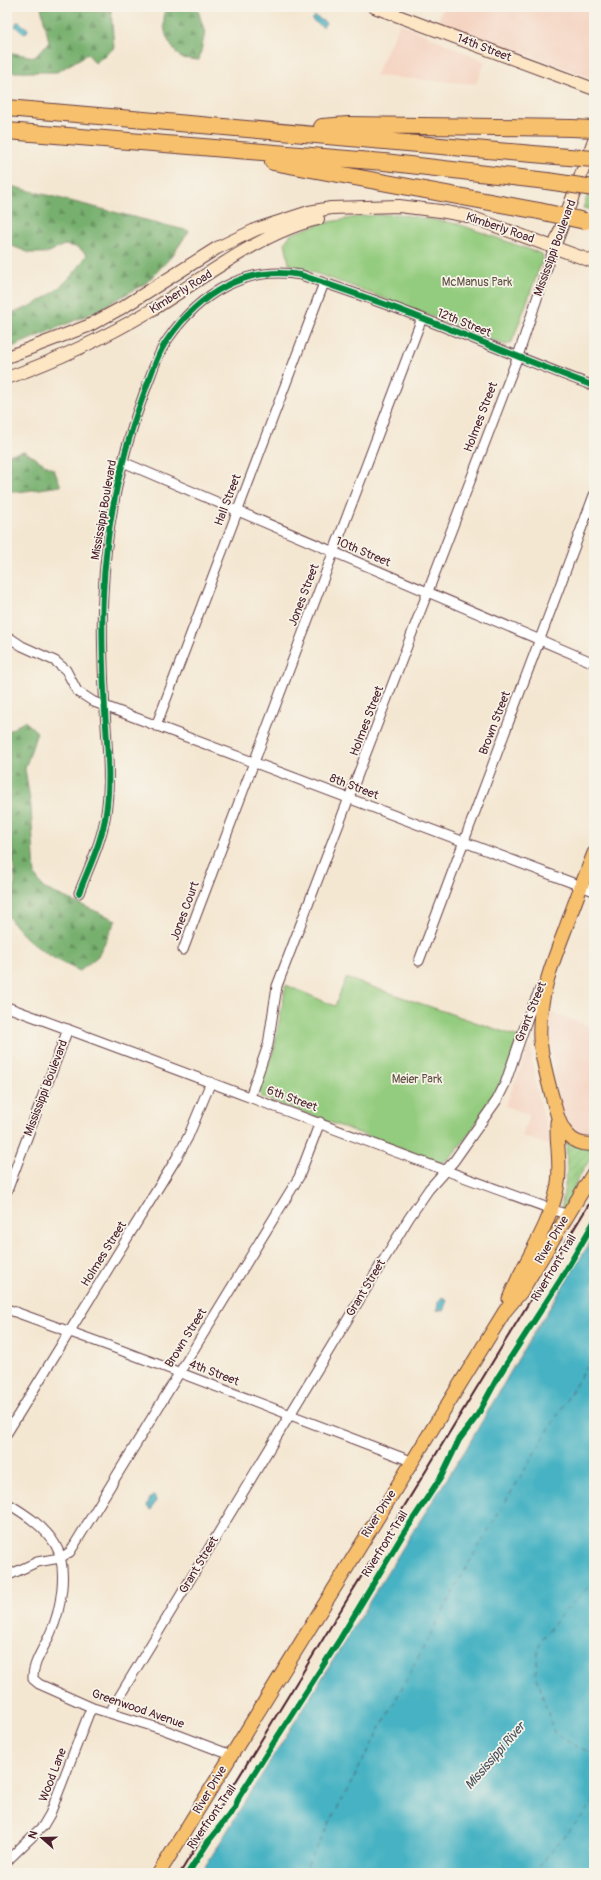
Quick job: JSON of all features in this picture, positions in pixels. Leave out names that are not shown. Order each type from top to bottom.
[{"type":"highway","points":[[7,108],[594,159]]},
{"type":"highway","points":[[272,131],[348,125],[572,128],[594,130]]},
{"type":"highway","points":[[7,130],[384,162],[594,188]]},
{"type":"highway","points":[[226,148],[259,159],[539,211],[589,222]]},
{"type":"main road","name":"14th Street","points":[[374,7],[594,89]]},
{"type":"main road","name":"Mississippi Boulevard","points":[[554,247],[594,140]]},
{"type":"main road","name":"Kimberly Road","points":[[7,357],[88,326],[125,306],[217,248],[257,229],[309,212],[331,208],[399,206],[468,216],[594,262]]},
{"type":"main road","name":"Kimberly Road","points":[[7,378],[63,357],[102,338],[150,311],[258,243],[279,232],[308,221],[330,216],[354,207]]},
{"type":"main road","name":"Grant Street","points":[[556,953],[594,853]]},
{"type":"main road","points":[[556,953],[545,982],[540,1012],[540,1039],[544,1062],[557,1116],[564,1133],[574,1141],[585,1145],[594,1144]]},
{"type":"main road","points":[[504,1311],[514,1286],[546,1224],[557,1189],[559,1163],[557,1116]]},
{"type":"main road","name":"River Drive","points":[[159,1873],[504,1311],[521,1292],[594,1172]]},
{"type":"street","name":"Mississippi Boulevard","points":[[518,356],[554,247]]},
{"type":"street","name":"Mississippi Boulevard","points":[[80,893],[101,837],[106,813],[108,753],[102,661],[106,557],[123,462],[135,416],[167,340],[202,300],[226,285],[248,277],[271,273],[289,273],[324,283]]},
{"type":"street","name":"12th Street","points":[[324,283],[422,318],[518,356],[538,366],[594,386]]},
{"type":"street","name":"Hall Street","points":[[156,726],[236,511],[324,283]]},
{"type":"street","name":"Jones Street","points":[[209,880],[422,318]]},
{"type":"street","name":"Holmes Street","points":[[250,1096],[268,1045],[278,986],[518,356]]},
{"type":"street","name":"10th Street","points":[[123,462],[594,663]]},
{"type":"street","name":"Brown Street","points":[[419,961],[594,495]]},
{"type":"street","name":"8th Street","points":[[7,636],[22,646],[55,661],[66,670],[76,691],[94,702],[594,891]]},
{"type":"street","name":"Jones Court","points":[[183,950],[209,880]]},
{"type":"street","name":"Grant Street","points":[[110,1712],[409,1218],[444,1170],[454,1162],[497,1100],[505,1084],[529,1014],[556,953]]},
{"type":"street","name":"6th Street","points":[[7,1007],[568,1215]]},
{"type":"street","name":"Mississippi Boulevard","points":[[7,1191],[68,1029]]},
{"type":"street","name":"Holmes Street","points":[[7,1433],[176,1159],[188,1137],[211,1082]]},
{"type":"street","name":"Brown Street","points":[[60,1558],[70,1552],[178,1372],[299,1177],[320,1122]]},
{"type":"street","name":"4th Street","points":[[7,1309],[178,1372],[411,1461]]},
{"type":"street","points":[[7,1503],[32,1518],[55,1544],[60,1558],[37,1562],[7,1576]]},
{"type":"street","name":"Greenwood Avenue","points":[[60,1558],[62,1576],[58,1608],[51,1632],[33,1671],[33,1679],[39,1684],[93,1708],[166,1730],[231,1755]]},
{"type":"street","name":"Wood Lane","points":[[7,1861],[43,1826],[50,1814],[89,1712],[93,1708]]},
{"type":"shaded area","points":[[443,7],[594,7],[594,79],[438,22]]},
{"type":"shaded area","points":[[400,23],[485,62],[476,84],[375,76]]},
{"type":"shaded area","points":[[550,1012],[594,1028],[594,1136],[589,1137],[567,1130],[555,1082],[550,1038]]},
{"type":"shaded area","points":[[530,1046],[536,1087],[552,1147],[522,1136],[529,1115],[505,1106]]},
{"type":"green space","points":[[41,7],[85,7],[88,11],[111,10],[114,48],[95,63],[88,54],[57,72],[7,72],[7,52],[35,57],[49,42]]},
{"type":"green space","points":[[165,7],[197,7],[205,33],[199,60],[181,58],[171,46],[166,35],[164,23]]},
{"type":"green space","points":[[594,178],[594,210],[583,208]]},
{"type":"green space","points":[[7,185],[189,231],[172,256],[146,283],[95,312],[7,349],[7,313],[19,311],[30,306],[53,292],[73,274],[87,254],[77,247],[64,245],[47,253],[30,253],[7,244]]},
{"type":"green space","name":"McManus Park","points":[[398,214],[458,224],[542,254],[543,258],[512,342],[506,345],[349,285],[289,264],[285,242],[291,234],[320,224],[362,216]]},
{"type":"green space","points":[[24,451],[54,470],[61,486],[18,492],[7,491],[7,455]]},
{"type":"green space","points":[[25,721],[37,732],[25,769],[31,806],[35,875],[43,888],[116,920],[98,956],[80,971],[39,949],[22,934],[7,915],[15,882],[12,847],[7,846],[7,732]]},
{"type":"green space","name":"Meier Park","points":[[346,978],[519,1037],[506,1072],[495,1093],[457,1149],[448,1159],[441,1163],[261,1097],[259,1091],[274,1049],[286,985],[335,1006]]},
{"type":"green space","points":[[566,1141],[594,1148],[594,1153],[577,1180],[572,1197],[564,1210],[561,1209],[567,1172]]},
{"type":"water","points":[[315,16],[326,23],[323,27],[312,20]]},
{"type":"water","points":[[17,22],[28,29],[27,32],[24,34],[15,26]]},
{"type":"water","name":"Mississippi River","points":[[594,1236],[594,1873],[201,1873],[412,1533],[466,1449],[518,1359]]},
{"type":"water","points":[[442,1297],[447,1300],[443,1311],[437,1310],[438,1302]]},
{"type":"water","points":[[153,1496],[155,1497],[156,1501],[151,1510],[147,1507],[150,1498]]},
{"type":"ferry route","points":[[303,1873],[467,1566],[594,1354]]},
{"type":"ferry route","points":[[594,1582],[563,1613],[539,1643],[536,1674],[554,1733],[577,1747],[594,1753]]},
{"type":"ferry route","points":[[533,1873],[594,1802]]},
{"type":"railway","points":[[180,1873],[594,1196]]},
{"type":"cycle path","points":[[79,893],[102,834],[106,813],[108,762],[103,668],[102,610],[108,542],[117,488],[138,410],[159,355],[164,344],[180,323],[194,309],[209,296],[225,286],[242,279],[261,274],[280,273],[301,275],[391,306],[594,386]]},
{"type":"cycle path","name":"Riverfront Trail","points":[[188,1873],[210,1839],[235,1808],[239,1797],[340,1639],[402,1536],[441,1477],[459,1440],[477,1416],[498,1377],[561,1279],[594,1222]]}]
